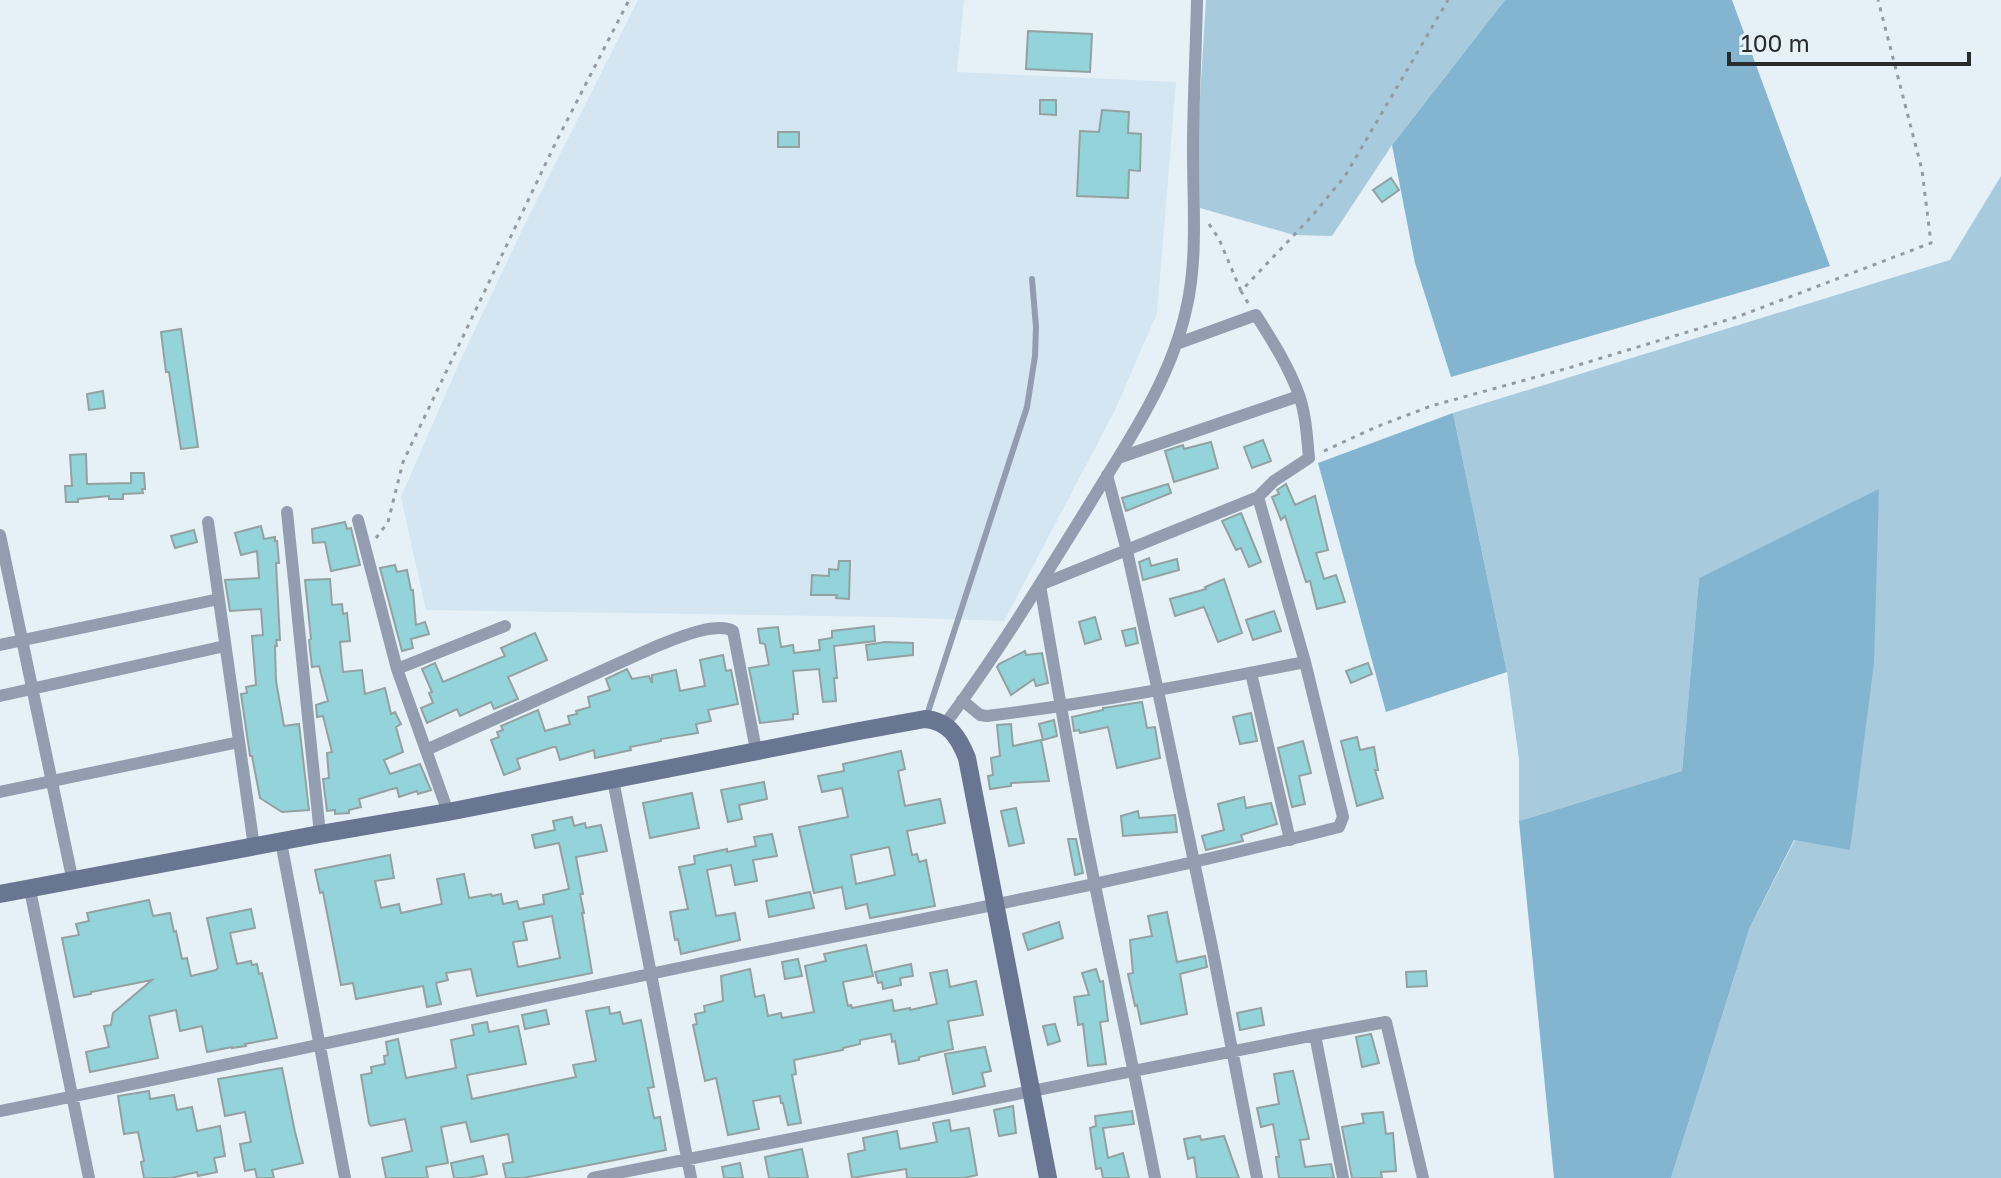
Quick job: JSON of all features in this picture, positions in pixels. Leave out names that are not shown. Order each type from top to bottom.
[{"type":"street","points":[[945,724],[1040,585],[1118,458],[1148,408],[1176,344],[1189,297],[1197,0]]},
{"type":"street","points":[[1040,585],[1258,497],[1274,481],[1309,458],[1299,396],[1288,370],[1256,315],[1176,344]]},
{"type":"street","points":[[1118,458],[1299,396]]},
{"type":"street","points":[[1107,475],[1158,691],[1257,1178]]},
{"type":"street","points":[[0,1111],[651,974],[1094,885],[1339,827],[1343,817],[1305,662],[1258,497]]},
{"type":"street","points":[[287,512],[320,834]]},
{"type":"street","points":[[358,520],[397,669],[448,812]]},
{"type":"street","points":[[208,522],[254,847]]},
{"type":"street","points":[[0,535],[73,882]]},
{"type":"street","points":[[1040,585],[1094,885],[1155,1178]]},
{"type":"street","points":[[0,645],[219,599]]},
{"type":"street","points":[[0,605],[14,601]]},
{"type":"street","points":[[397,669],[505,626]]},
{"type":"street","points":[[426,750],[657,646],[723,627],[733,631],[756,750]]},
{"type":"street","points":[[0,696],[225,646]]},
{"type":"street","points":[[962,700],[983,716],[1158,691],[1305,662]]},
{"type":"street","points":[[1251,673],[1290,840]]},
{"type":"street","points":[[0,894],[448,812],[756,750],[935,719],[959,738],[967,758],[1048,1178]]},
{"type":"street","points":[[0,792],[239,742]]},
{"type":"street","points":[[613,780],[691,1178]]},
{"type":"street","points":[[281,842],[345,1178]]},
{"type":"street","points":[[30,890],[89,1178]]},
{"type":"street","points":[[593,1178],[1386,1022],[1423,1178]]},
{"type":"street","points":[[1315,1035],[1343,1178]]},
{"type":"lane","points":[[925,719],[1027,407],[1035,356],[1032,279]]},
{"type":"path","points":[[367,551],[388,522],[403,462],[556,142],[629,0]]},
{"type":"path","points":[[1241,291],[1345,176],[1448,0]]},
{"type":"path","points":[[1309,458],[1431,406],[1737,317],[1931,243],[1922,170],[1878,0]]},
{"type":"path","points":[[1194,200],[1219,239],[1241,291],[1256,315]]},
{"type":"shaded area","points":[[638,0],[964,0],[957,72],[1176,82],[1157,313],[1115,410],[1004,621],[426,610],[401,497],[461,359],[525,224]]},
{"type":"shaded area","points":[[1206,0],[1505,0],[1392,145],[1332,236],[1294,235],[1200,208],[1198,130]]},
{"type":"shaded area","points":[[1505,0],[1732,0],[1830,266],[1451,377],[1415,263],[1392,145]]},
{"type":"shaded area","points":[[2001,176],[2001,1178],[1671,1178],[1750,927],[1795,840],[1850,849],[1879,490],[1699,578],[1682,771],[1519,821],[1519,759],[1507,672],[1453,413],[1950,260]]},
{"type":"shaded area","points":[[1453,413],[1507,672],[1386,712],[1318,463]]},
{"type":"shaded area","points":[[1879,489],[1874,663],[1850,850],[1794,840],[1750,927],[1671,1178],[1554,1178],[1519,821],[1682,771],[1699,578]]},
{"type":"building","points":[[1028,31],[1092,34],[1090,72],[1026,69]]},
{"type":"building","points":[[1040,100],[1056,100],[1056,115],[1040,114]]},
{"type":"building","points":[[1102,110],[1129,112],[1128,133],[1141,134],[1140,171],[1129,170],[1128,198],[1077,196],[1080,131],[1099,132]]},
{"type":"building","points":[[778,132],[799,132],[799,147],[778,147]]},
{"type":"building","points":[[1391,178],[1399,190],[1382,202],[1373,190]]},
{"type":"building","points":[[181,329],[198,447],[181,449],[161,332]]},
{"type":"building","points":[[103,391],[105,408],[89,410],[87,394]]},
{"type":"building","points":[[1263,440],[1271,461],[1252,468],[1244,447]]},
{"type":"building","points":[[1211,442],[1218,468],[1174,482],[1165,451],[1183,445],[1184,449]]},
{"type":"building","points":[[86,454],[87,484],[131,483],[131,473],[144,473],[143,493],[123,494],[123,499],[109,499],[109,496],[66,502],[65,486],[72,486],[70,455]]},
{"type":"building","points":[[1168,484],[1171,493],[1126,511],[1122,498]]},
{"type":"building","points":[[1286,484],[1295,505],[1315,496],[1328,550],[1316,553],[1324,579],[1336,575],[1345,602],[1317,609],[1310,581],[1306,582],[1285,516],[1281,520],[1272,497],[1279,494],[1277,490]]},
{"type":"building","points":[[1241,513],[1261,562],[1249,567],[1241,548],[1236,550],[1222,521]]},
{"type":"building","points":[[345,522],[347,529],[351,528],[360,565],[331,571],[325,542],[313,543],[312,529]]},
{"type":"building","points":[[261,526],[264,539],[275,537],[277,541],[280,640],[276,640],[275,646],[276,681],[284,726],[299,724],[309,810],[282,812],[260,798],[250,756],[241,694],[247,693],[246,687],[256,685],[252,636],[263,635],[261,609],[230,611],[225,580],[259,578],[257,551],[241,555],[235,533]]},
{"type":"building","points":[[194,530],[197,542],[175,548],[171,536]]},
{"type":"building","points":[[1149,558],[1151,566],[1177,559],[1179,570],[1143,580],[1139,562]]},
{"type":"building","points":[[839,561],[850,561],[849,599],[836,598],[837,595],[811,595],[812,575],[829,576],[829,569],[838,570]]},
{"type":"building","points":[[395,565],[397,572],[407,570],[413,590],[416,625],[425,622],[429,634],[411,639],[413,648],[402,651],[380,568]]},
{"type":"building","points":[[330,579],[332,605],[342,604],[343,614],[347,613],[350,641],[340,642],[343,672],[362,670],[365,694],[385,688],[391,714],[395,712],[401,724],[396,727],[403,752],[384,760],[390,774],[420,764],[431,790],[399,797],[397,788],[392,789],[359,799],[361,807],[349,810],[349,813],[335,814],[335,810],[327,811],[323,779],[329,778],[327,753],[332,752],[323,716],[317,717],[316,705],[328,701],[319,666],[312,667],[305,580]]},
{"type":"building","points":[[1224,579],[1242,633],[1218,642],[1204,607],[1175,616],[1170,599],[1206,589]]},
{"type":"building","points":[[1274,611],[1281,631],[1253,640],[1246,620]]},
{"type":"building","points":[[1095,617],[1101,639],[1085,644],[1079,622]]},
{"type":"building","points":[[874,626],[875,641],[834,646],[836,701],[823,702],[819,669],[793,671],[798,714],[793,714],[793,719],[760,723],[749,668],[769,665],[758,629],[778,627],[781,647],[793,645],[794,653],[820,650],[819,640],[832,638],[832,631]]},
{"type":"building","points":[[1135,628],[1138,643],[1126,646],[1122,631]]},
{"type":"building","points":[[535,633],[547,660],[508,677],[518,699],[494,709],[491,702],[460,716],[457,709],[427,723],[421,708],[433,703],[429,693],[432,692],[422,669],[435,663],[443,682],[505,656],[501,648]]},
{"type":"building","points":[[913,643],[913,655],[868,660],[866,645]]},
{"type":"building","points":[[1025,651],[1026,655],[1042,653],[1048,683],[1036,686],[1034,679],[1011,695],[997,667]]},
{"type":"building","points":[[723,655],[726,671],[731,670],[738,704],[708,710],[711,721],[696,724],[698,733],[661,739],[595,758],[594,750],[560,760],[556,747],[553,747],[517,759],[520,769],[504,775],[491,740],[499,737],[497,732],[503,730],[501,726],[538,710],[545,731],[570,724],[568,716],[590,707],[588,697],[610,690],[606,679],[627,669],[632,679],[649,676],[652,683],[652,675],[676,670],[680,691],[705,686],[700,660]]},
{"type":"building","points":[[1368,663],[1372,674],[1351,683],[1346,671]]},
{"type":"building","points":[[1142,702],[1147,728],[1155,727],[1160,758],[1117,768],[1108,727],[1080,733],[1079,730],[1074,731],[1072,717]]},
{"type":"building","points":[[1251,713],[1257,741],[1240,744],[1233,717]]},
{"type":"building","points":[[1054,720],[1057,736],[1043,740],[1039,724]]},
{"type":"building","points":[[1011,724],[1013,746],[1041,740],[1049,781],[1011,783],[1011,786],[990,789],[988,776],[993,775],[991,758],[1000,756],[997,725]]},
{"type":"building","points":[[1357,737],[1360,750],[1374,747],[1378,770],[1375,770],[1383,798],[1357,806],[1341,741]]},
{"type":"building","points":[[1303,741],[1311,773],[1299,776],[1305,804],[1292,807],[1278,748]]},
{"type":"building","points":[[901,751],[905,769],[898,771],[905,806],[940,799],[945,823],[907,831],[912,855],[917,854],[919,862],[926,860],[935,906],[870,918],[867,904],[846,909],[842,887],[814,893],[799,827],[848,817],[842,788],[822,792],[818,776],[844,771],[843,764]],"holes":[[[889,847],[895,875],[856,884],[851,855]]]},
{"type":"building","points":[[764,782],[767,799],[739,805],[742,819],[728,822],[721,790]]},
{"type":"building","points":[[692,793],[699,828],[650,838],[643,803]]},
{"type":"building","points":[[1244,797],[1246,808],[1271,803],[1277,824],[1241,835],[1243,841],[1206,850],[1202,836],[1224,830],[1218,804]]},
{"type":"building","points":[[1016,808],[1024,843],[1009,846],[1001,811]]},
{"type":"building","points":[[1138,811],[1139,818],[1175,815],[1177,832],[1123,836],[1121,816]]},
{"type":"building","points":[[572,817],[574,826],[585,823],[586,828],[601,825],[607,851],[576,857],[592,973],[477,996],[471,969],[446,973],[448,980],[436,983],[441,1004],[427,1007],[423,986],[356,999],[353,983],[341,985],[323,892],[320,893],[315,870],[390,855],[394,878],[375,881],[381,908],[399,904],[401,913],[442,904],[437,879],[464,874],[469,898],[501,894],[503,904],[517,901],[519,909],[544,904],[543,895],[569,889],[559,843],[535,848],[532,835],[555,830],[553,821]],"holes":[[[552,916],[560,958],[518,967],[513,942],[527,940],[523,922]]]},
{"type":"building","points":[[772,834],[777,856],[753,860],[757,881],[735,885],[731,865],[707,870],[716,916],[735,913],[740,940],[681,954],[670,912],[688,909],[679,867],[695,864],[694,856],[756,846],[754,837]]},
{"type":"building","points":[[1068,839],[1076,839],[1083,873],[1075,875]]},
{"type":"building","points":[[810,892],[814,908],[769,917],[766,901]]},
{"type":"building","points":[[149,900],[153,916],[170,913],[182,959],[187,958],[191,976],[218,968],[207,918],[251,909],[255,928],[230,933],[237,964],[251,961],[252,965],[257,964],[259,974],[262,973],[277,1038],[207,1052],[202,1026],[180,1031],[176,1010],[149,1016],[158,1058],[90,1072],[86,1052],[109,1047],[104,1026],[111,1025],[113,1013],[152,980],[74,997],[62,938],[79,935],[76,924],[89,921],[87,913]]},
{"type":"building","points":[[1167,912],[1177,962],[1205,956],[1207,967],[1180,974],[1187,1014],[1141,1024],[1128,974],[1133,973],[1130,940],[1152,936],[1148,916]]},
{"type":"building","points":[[1059,922],[1063,938],[1028,950],[1023,934]]},
{"type":"building","points":[[866,945],[873,976],[843,982],[848,1006],[852,1008],[892,1000],[894,1011],[937,1004],[930,973],[947,970],[950,987],[976,981],[983,1015],[948,1021],[953,1049],[919,1057],[919,1060],[899,1064],[891,1034],[860,1040],[860,1044],[843,1050],[794,1060],[796,1074],[792,1075],[801,1123],[788,1125],[780,1096],[753,1101],[759,1129],[728,1135],[716,1078],[705,1081],[693,1025],[697,1024],[695,1014],[705,1012],[704,1006],[723,1001],[721,976],[750,969],[755,997],[764,995],[768,1016],[781,1013],[782,1018],[814,1012],[805,966],[826,961],[824,954]]},
{"type":"building","points":[[798,959],[802,976],[785,979],[782,962]]},
{"type":"building","points":[[911,964],[913,976],[900,978],[901,985],[883,989],[882,982],[878,983],[875,972]]},
{"type":"building","points":[[1096,969],[1100,982],[1103,981],[1108,1021],[1100,1022],[1106,1064],[1088,1066],[1083,1024],[1078,1025],[1074,997],[1089,995],[1082,973]]},
{"type":"building","points":[[1426,971],[1427,986],[1407,987],[1406,972]]},
{"type":"building","points":[[609,1007],[610,1014],[620,1012],[623,1024],[641,1020],[654,1087],[648,1088],[654,1118],[660,1117],[666,1150],[523,1178],[506,1178],[503,1164],[513,1162],[508,1134],[471,1142],[466,1122],[441,1127],[448,1163],[426,1167],[428,1178],[386,1178],[382,1158],[412,1151],[405,1119],[371,1126],[369,1123],[361,1075],[372,1073],[371,1067],[385,1064],[384,1056],[388,1055],[386,1042],[398,1039],[406,1078],[456,1068],[451,1040],[474,1035],[472,1025],[487,1022],[489,1032],[518,1026],[526,1064],[467,1075],[472,1099],[576,1077],[573,1065],[596,1061],[586,1011]]},
{"type":"building","points":[[1261,1008],[1264,1025],[1240,1030],[1237,1013]]},
{"type":"building","points":[[546,1010],[549,1024],[525,1029],[522,1015]]},
{"type":"building","points":[[1055,1024],[1060,1041],[1048,1045],[1043,1026]]},
{"type":"building","points":[[1371,1034],[1379,1063],[1362,1067],[1356,1037]]},
{"type":"building","points":[[985,1047],[991,1071],[982,1073],[985,1086],[953,1094],[945,1054]]},
{"type":"building","points":[[282,1068],[303,1163],[272,1170],[274,1178],[257,1178],[255,1169],[245,1171],[240,1144],[251,1142],[245,1112],[225,1116],[218,1079]]},
{"type":"building","points":[[1293,1071],[1309,1139],[1300,1140],[1305,1167],[1331,1164],[1334,1178],[1279,1178],[1273,1124],[1261,1127],[1257,1108],[1279,1104],[1274,1074]]},
{"type":"building","points":[[149,1091],[150,1099],[174,1095],[177,1110],[192,1107],[197,1131],[220,1126],[225,1156],[214,1158],[217,1172],[198,1176],[197,1172],[171,1178],[144,1178],[138,1132],[124,1134],[118,1096]]},
{"type":"building","points":[[1013,1106],[1016,1133],[999,1136],[994,1110]]},
{"type":"building","points":[[1132,1111],[1134,1124],[1103,1128],[1108,1158],[1123,1153],[1129,1178],[1103,1178],[1101,1168],[1096,1169],[1090,1128],[1096,1126],[1095,1116]]},
{"type":"building","points":[[1383,1112],[1386,1134],[1393,1133],[1396,1171],[1381,1172],[1382,1178],[1352,1178],[1342,1127],[1364,1123],[1362,1114]]},
{"type":"building","points":[[949,1120],[951,1131],[969,1128],[977,1175],[964,1178],[907,1178],[906,1169],[852,1178],[848,1154],[865,1150],[863,1138],[897,1131],[900,1149],[937,1142],[933,1123]]},
{"type":"building","points":[[1200,1136],[1201,1140],[1224,1136],[1239,1178],[1197,1178],[1194,1157],[1188,1159],[1184,1139]]},
{"type":"building","points":[[802,1149],[808,1178],[769,1178],[765,1157]]},
{"type":"building","points":[[483,1156],[487,1174],[454,1178],[451,1163]]},
{"type":"building","points":[[740,1163],[743,1178],[724,1178],[722,1167]]}]
